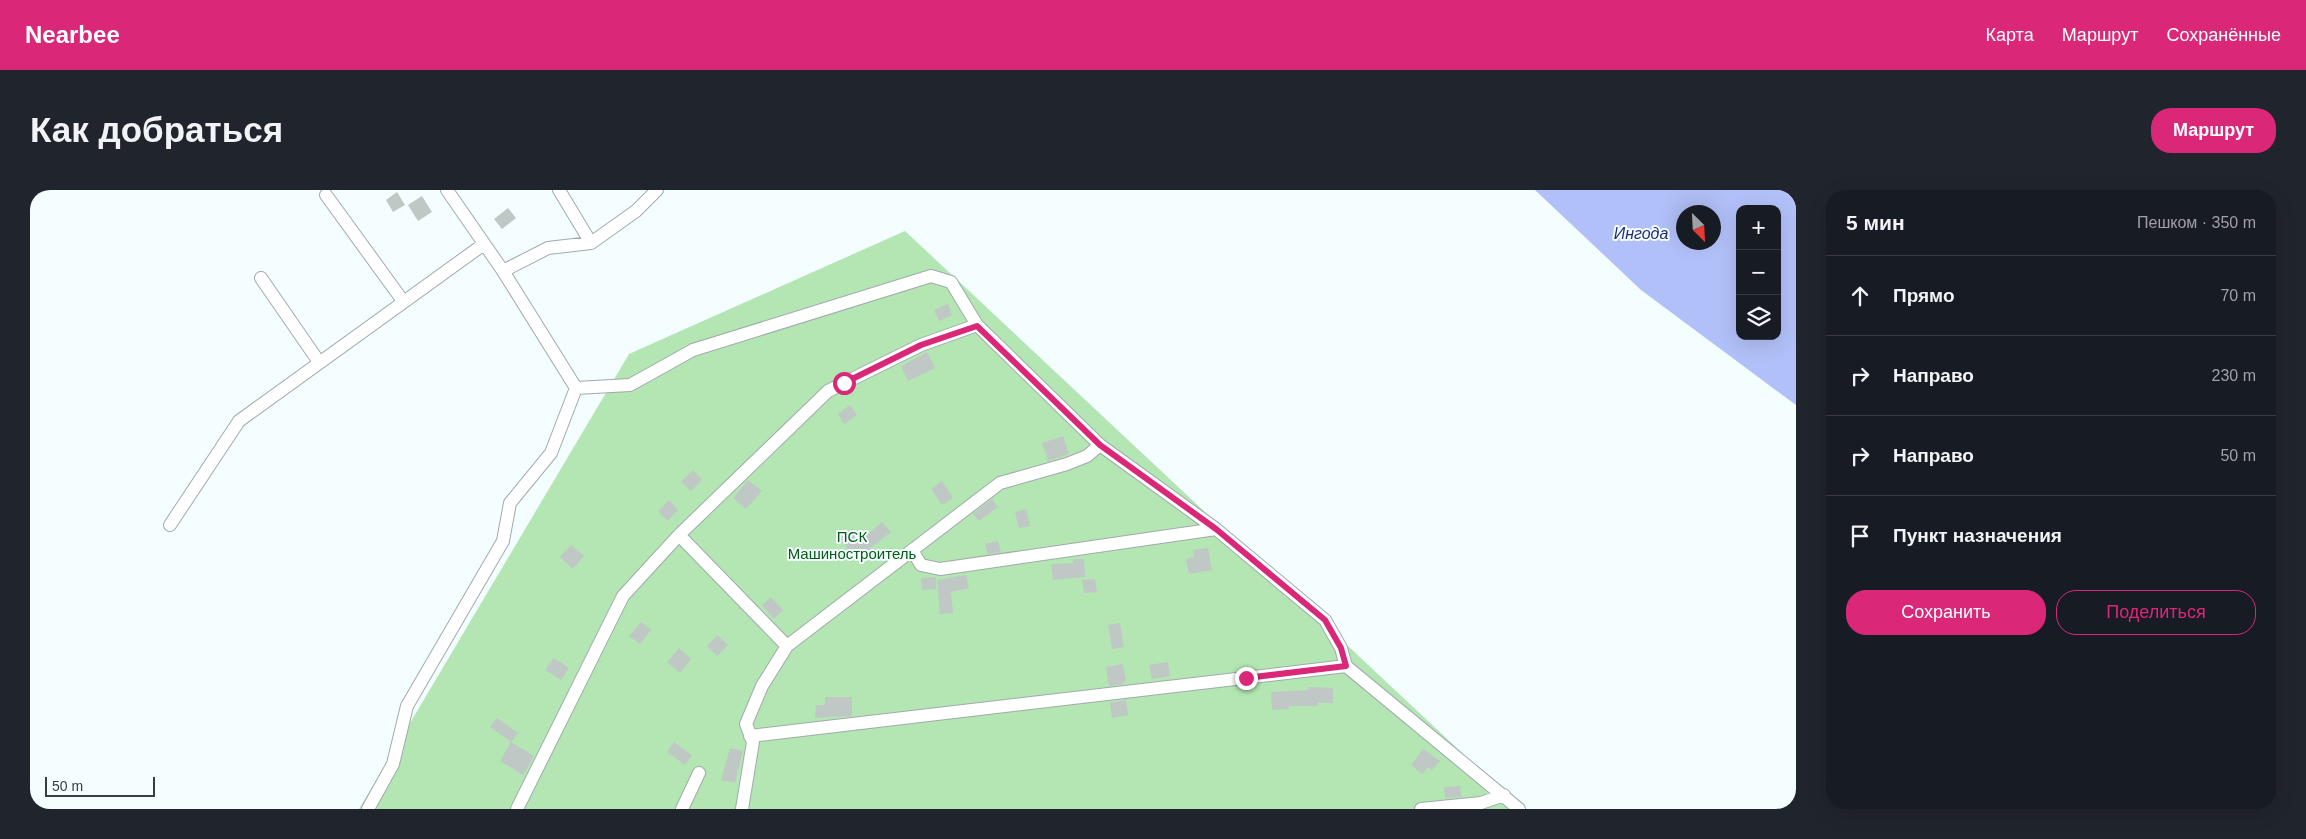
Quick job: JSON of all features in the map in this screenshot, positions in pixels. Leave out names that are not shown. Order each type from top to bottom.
[{"type":"street","points":[[447,190],[503,271],[576,388]]},
{"type":"street","points":[[559,190],[591,243]]},
{"type":"street","points":[[503,271],[548,248],[591,243],[636,211],[657,190]]},
{"type":"street","points":[[326,195],[403,301]]},
{"type":"street","points":[[170,525],[239,421],[318,362],[484,244]]},
{"type":"street","points":[[576,388],[630,385],[693,350],[931,276],[951,282],[977,326],[1100,445],[1216,529],[1325,620],[1341,648],[1346,666],[1519,809]]},
{"type":"street","points":[[261,278],[318,362]]},
{"type":"street","points":[[517,809],[623,596],[679,535],[828,391],[921,345],[977,326]]},
{"type":"street","points":[[368,809],[393,764],[407,706],[503,541],[510,503],[551,453],[576,388]]},
{"type":"street","points":[[742,809],[753,742],[746,724],[762,686],[787,646],[1000,482],[1067,464],[1087,456],[1100,445]]},
{"type":"street","points":[[912,550],[921,565],[940,569],[1216,529]]},
{"type":"street","points":[[679,535],[787,646]]},
{"type":"street","points":[[750,736],[1346,666]]},
{"type":"street","points":[[682,809],[699,773]]},
{"type":"street","points":[[1421,809],[1481,803],[1504,795]]},
{"type":"green space","name":"ПСК Машиностроитель","points":[[905,231],[1522,809],[359,809],[629,354]]},
{"type":"water","name":"Ингода","points":[[1535,190],[1796,190],[1796,405],[1641,290]]},
{"type":"building","points":[[397,192],[405,205],[393,212],[386,200]]},
{"type":"building","points":[[422,196],[432,212],[418,221],[408,205]]},
{"type":"building","points":[[508,208],[516,218],[502,229],[494,219]]},
{"type":"building","points":[[948,304],[952,315],[939,321],[934,310]]},
{"type":"building","points":[[927,352],[935,368],[908,381],[901,366]]},
{"type":"building","points":[[850,405],[857,415],[844,424],[838,414]]},
{"type":"building","points":[[1063,436],[1069,454],[1048,461],[1042,443]]},
{"type":"building","points":[[693,470],[702,480],[691,491],[681,482]]},
{"type":"building","points":[[748,480],[762,491],[746,509],[733,498]]},
{"type":"building","points":[[942,481],[953,498],[942,505],[931,489]]},
{"type":"building","points":[[992,499],[998,507],[979,521],[973,514]]},
{"type":"building","points":[[669,500],[678,510],[667,521],[658,511]]},
{"type":"building","points":[[1026,509],[1030,526],[1019,528],[1015,512]]},
{"type":"building","points":[[882,522],[891,532],[855,560],[840,538],[853,528],[861,540]]},
{"type":"building","points":[[998,541],[1001,552],[988,554],[985,544]]},
{"type":"building","points":[[571,545],[584,556],[573,569],[560,557]]},
{"type":"building","points":[[1208,548],[1212,570],[1189,574],[1186,559],[1194,557],[1193,550]]},
{"type":"building","points":[[1073,559],[1084,559],[1085,577],[1053,580],[1051,564],[1073,563]]},
{"type":"building","points":[[966,575],[969,588],[951,592],[953,613],[940,614],[937,580]]},
{"type":"building","points":[[936,577],[936,589],[922,590],[921,578]]},
{"type":"building","points":[[1095,579],[1097,592],[1084,593],[1082,580]]},
{"type":"building","points":[[771,597],[783,610],[774,619],[762,605]]},
{"type":"building","points":[[641,622],[651,630],[640,644],[629,636]]},
{"type":"building","points":[[1120,623],[1124,647],[1112,649],[1108,625]]},
{"type":"building","points":[[717,635],[728,645],[717,656],[707,646]]},
{"type":"building","points":[[679,648],[691,659],[680,673],[667,662]]},
{"type":"building","points":[[554,658],[569,668],[561,680],[545,670]]},
{"type":"building","points":[[1168,662],[1170,676],[1152,679],[1149,665]]},
{"type":"building","points":[[1123,664],[1126,682],[1109,686],[1106,667]]},
{"type":"building","points":[[1308,687],[1333,688],[1333,703],[1318,703],[1318,706],[1289,706],[1289,709],[1272,710],[1271,692],[1308,690]]},
{"type":"building","points":[[825,697],[852,697],[852,716],[815,718],[816,705],[825,705]]},
{"type":"building","points":[[1126,700],[1128,715],[1112,718],[1110,703]]},
{"type":"building","points":[[497,718],[518,733],[511,742],[490,727]]},
{"type":"building","points":[[511,742],[534,756],[523,775],[500,761]]},
{"type":"building","points":[[674,742],[692,755],[685,765],[667,752]]},
{"type":"building","points":[[730,748],[743,751],[735,783],[721,780]]},
{"type":"building","points":[[1423,749],[1440,761],[1432,770],[1428,767],[1422,774],[1411,765]]},
{"type":"building","points":[[1460,786],[1461,797],[1445,798],[1444,787]]},
{"type":"route","points":[[844,383],[921,345],[977,326],[1100,445],[1216,529],[1325,620],[1341,648],[1346,666],[1246,678]]}]
